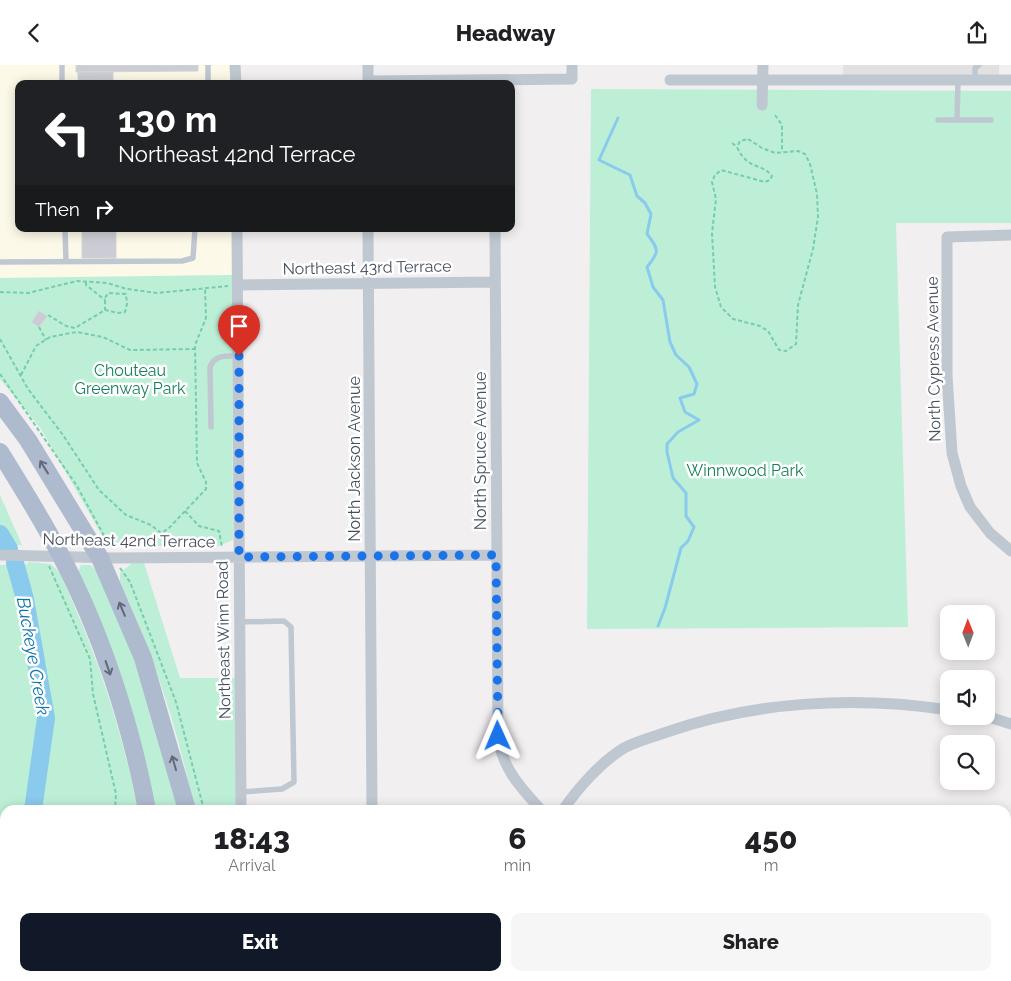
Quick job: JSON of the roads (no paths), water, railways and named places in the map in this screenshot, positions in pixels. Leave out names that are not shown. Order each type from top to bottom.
[{"type":"main road","points":[[0,402],[28,440],[100,557],[143,658],[186,805]]},
{"type":"main road","points":[[0,453],[102,651],[135,755],[146,805]]},
{"type":"street","points":[[236,65],[236,80]]},
{"type":"street","points":[[368,65],[368,80]]},
{"type":"street","points":[[515,81],[572,79],[572,65]]},
{"type":"street","points":[[762,105],[763,65]]},
{"type":"street","points":[[670,80],[1011,80]]},
{"type":"street","name":"Northeast Winn Road","points":[[237,232],[241,805]]},
{"type":"street","name":"North Jackson Avenue","points":[[368,232],[372,805]]},
{"type":"street","name":"North Spruce Avenue","points":[[495,232],[496,555],[499,743],[506,767],[512,779],[536,805]]},
{"type":"street","name":"North Cypress Avenue","points":[[1011,235],[947,237],[947,376],[952,453],[961,487],[970,507],[990,533],[1011,551]]},
{"type":"street","name":"Northeast 43rd Terrace","points":[[238,285],[496,282]]},
{"type":"street","name":"Northeast 42nd Terrace","points":[[0,555],[370,557],[496,555]]},
{"type":"street","points":[[567,805],[589,779],[624,748],[685,726],[724,715],[753,709],[825,703],[903,705],[940,709]]},
{"type":"street","points":[[995,719],[1011,723]]},
{"type":"lane","points":[[62,65],[62,80]]},
{"type":"lane","points":[[208,65],[208,80]]},
{"type":"lane","points":[[976,81],[975,68],[979,65]]},
{"type":"lane","points":[[957,120],[958,81]]},
{"type":"lane","points":[[938,120],[991,120]]},
{"type":"lane","points":[[65,232],[66,261]]},
{"type":"lane","points":[[0,262],[189,260],[193,258],[194,254],[195,232]]},
{"type":"lane","points":[[211,427],[210,367],[213,360],[219,357],[239,356]]},
{"type":"lane","points":[[239,621],[284,621],[291,627],[294,782],[282,789],[241,792]]},
{"type":"waterway","points":[[618,118],[599,160],[630,175],[637,196],[645,203],[651,214],[647,234],[656,247],[656,254],[647,267],[653,287],[663,300],[670,342],[676,355],[689,367],[697,384],[694,394],[680,398],[685,412],[699,420],[678,432],[667,444],[673,478],[686,493],[686,516],[694,527],[688,541],[681,548],[665,608],[658,626]]},
{"type":"waterway","name":"Buckeye Creek","points":[[0,534],[9,549]]},
{"type":"waterway","name":"Buckeye Creek","points":[[15,563],[25,599],[46,718],[34,805]]},
{"type":"park label","name":"Chouteau Greenway Park","points":[[130,379]]},
{"type":"park label","name":"Winnwood Park","points":[[745,470]]}]
